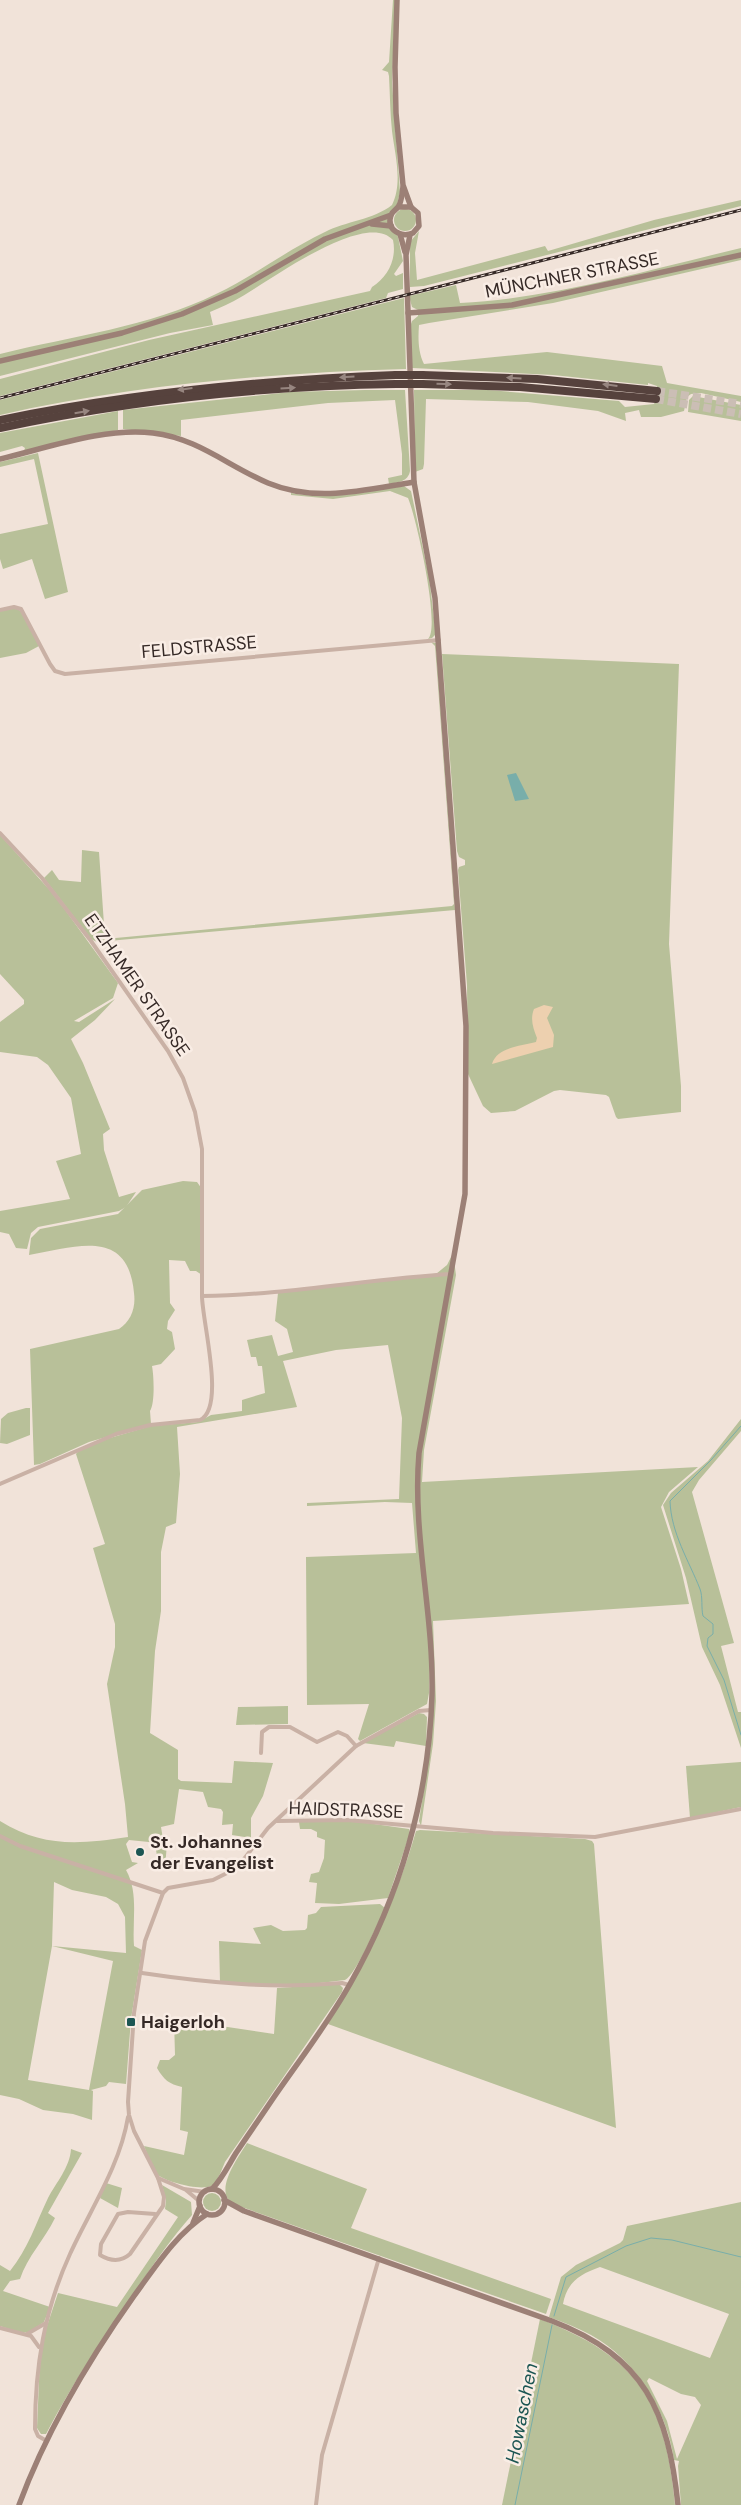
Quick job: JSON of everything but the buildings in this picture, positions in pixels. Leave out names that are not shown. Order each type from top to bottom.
[{"type":"highway","points":[[0,420],[101,401],[184,389],[273,381],[396,379],[422,384],[656,395],[546,380],[422,375],[396,379],[193,396],[99,409],[0,428]]},
{"type":"street","points":[[397,0],[394,91],[403,185],[411,206],[418,213],[420,223],[416,231],[410,235],[400,234]]},
{"type":"street","points":[[0,361],[122,333],[182,314],[227,295],[325,239],[391,215],[399,207],[403,185]]},
{"type":"street","points":[[399,207],[411,206]]},
{"type":"street","points":[[391,215],[391,226]]},
{"type":"street","points":[[368,224],[391,226],[400,234],[406,254]]},
{"type":"street","points":[[158,2178],[184,2189],[204,2192],[212,2189],[222,2178],[246,2137],[349,1986],[389,1905],[414,1826],[427,1757],[431,1710],[430,1641],[417,1487],[419,1453],[466,1178],[466,1026],[439,640],[434,592],[414,482],[406,254],[410,235]]},
{"type":"street","name":"MÜNCHNER STRASSE","points":[[408,313],[512,305],[741,255]]},
{"type":"street","points":[[0,459],[101,436],[143,432],[173,436],[189,441],[266,482],[304,493],[339,494],[414,482]]},
{"type":"street","name":"FELDSTRASSE","points":[[0,610],[14,607],[21,609],[50,664],[55,671],[65,674],[439,640]]},
{"type":"street","name":"ETZHAMER STRASSE","points":[[0,833],[42,878],[91,941],[168,1050],[183,1078],[195,1112],[202,1148],[202,1314],[212,1377],[209,1411],[206,1417],[200,1420],[150,1425],[116,1434],[0,1484]]},
{"type":"street","points":[[202,1296],[342,1286],[389,1278],[451,1274]]},
{"type":"street","points":[[45,2440],[38,2436],[35,2429],[39,2350],[70,2255],[118,2154],[128,2115],[132,2032],[142,1973],[145,1941],[163,1894],[168,1888],[202,1882],[228,1874],[243,1862],[261,1835],[356,1746],[419,1711],[431,1710]]},
{"type":"street","points":[[261,1753],[262,1732],[269,1727],[294,1728],[317,1742],[338,1732],[347,1736],[356,1746]]},
{"type":"street","name":"HAIDSTRASSE","points":[[277,1821],[347,1820],[493,1834],[595,1837],[741,1809]]},
{"type":"street","points":[[0,1836],[20,1846],[163,1894]]},
{"type":"street","points":[[142,1973],[219,1984],[290,1987],[342,1983],[349,1986]]},
{"type":"street","points":[[128,2115],[158,2178],[164,2200],[161,2210],[155,2214],[127,2257],[114,2260],[100,2255],[101,2244],[118,2214],[128,2212],[155,2214]]},
{"type":"street","points":[[222,2178],[224,2198],[222,2210]]},
{"type":"street","points":[[184,2189],[207,2214]]},
{"type":"street","points":[[212,2189],[244,2211],[573,2329],[593,2339],[618,2357],[647,2392],[663,2424],[674,2463],[678,2505]]},
{"type":"street","points":[[192,2223],[204,2192]]},
{"type":"street","points":[[19,2505],[45,2440],[104,2338],[159,2262],[192,2223],[207,2214],[214,2215],[222,2210],[244,2211]]},
{"type":"street","points":[[316,2505],[322,2454],[379,2258]]},
{"type":"street","points":[[27,2334],[40,2328],[47,2322]]},
{"type":"street","points":[[0,2328],[27,2334],[35,2340],[39,2350]]},
{"type":"green space","points":[[393,0],[395,0],[392,82],[400,192],[397,205],[389,213],[398,237],[403,261],[394,274],[396,276],[403,273],[403,289],[388,293],[386,298],[0,396],[0,379],[149,340],[370,291],[383,278],[390,267],[394,254],[393,240],[380,233],[361,234],[340,240],[317,251],[237,299],[210,312],[213,325],[170,333],[0,376],[0,354],[110,330],[164,315],[230,287],[333,228],[376,214],[392,205],[398,178],[391,124],[389,76],[388,72],[382,70],[389,62]]},
{"type":"green space","points":[[741,200],[741,206],[424,286],[410,287],[410,242],[419,231],[415,253],[417,280],[545,246],[548,251],[654,220]]},
{"type":"green space","points":[[405,209],[413,212],[416,220],[413,228],[405,231],[397,228],[394,220],[397,212]]},
{"type":"green space","points":[[741,248],[741,260],[553,303],[419,325],[419,335],[420,350],[424,364],[547,352],[662,366],[667,383],[741,396],[741,402],[701,393],[691,394],[687,397],[684,411],[661,417],[641,417],[639,410],[625,413],[626,421],[598,411],[528,402],[426,399],[424,464],[423,469],[415,472],[414,390],[488,390],[619,401],[625,407],[654,404],[658,395],[657,386],[648,383],[648,385],[553,375],[412,368],[410,327],[412,321],[418,316],[418,310],[412,307],[409,296],[456,285],[460,303],[531,295],[601,282]]},
{"type":"green space","points":[[404,298],[406,369],[252,377],[202,382],[100,396],[0,415],[0,400]]},
{"type":"green space","points":[[405,390],[410,471],[409,475],[402,481],[389,484],[388,478],[402,475],[402,454],[395,400],[328,403],[181,420],[181,436],[123,429],[123,410],[290,392]]},
{"type":"green space","points":[[693,396],[741,405],[741,421],[688,412],[689,400]]},
{"type":"green space","points":[[118,411],[118,430],[24,451],[25,448],[22,446],[0,452],[0,433]]},
{"type":"green space","points":[[38,453],[68,592],[45,599],[32,559],[3,569],[0,559],[0,534],[48,524],[34,459],[0,467],[0,462]]},
{"type":"green space","points":[[404,486],[411,491],[429,577],[436,634],[428,639],[431,631],[431,615],[426,571],[408,498],[390,491],[333,499],[291,495],[291,493],[319,496],[361,493]]},
{"type":"green space","points":[[15,608],[21,611],[39,646],[26,653],[0,658],[0,611]]},
{"type":"green space","points":[[431,642],[436,643],[455,910],[97,942],[91,939],[44,878],[52,870],[59,880],[81,882],[82,850],[99,852],[105,939],[452,906],[454,904],[435,646]]},
{"type":"green space","points":[[442,654],[679,664],[669,944],[681,1086],[681,1112],[618,1119],[609,1097],[606,1095],[560,1090],[554,1091],[515,1111],[491,1113],[483,1106],[468,1074],[467,985],[458,870],[459,867],[465,865],[465,860],[459,857],[457,851]]},
{"type":"green space","points":[[0,835],[55,896],[118,983],[113,998],[74,1021],[79,1022],[115,999],[95,1020],[71,1039],[110,1129],[103,1134],[104,1150],[119,1197],[136,1192],[126,1207],[119,1211],[38,1227],[31,1233],[27,1249],[16,1248],[9,1234],[0,1232],[0,1211],[70,1199],[56,1161],[81,1154],[71,1098],[48,1065],[37,1057],[0,1052],[0,1022],[24,1004],[24,1000],[0,974]]},
{"type":"green space","points":[[183,1181],[197,1182],[202,1189],[202,1275],[196,1271],[190,1271],[185,1261],[169,1260],[170,1303],[175,1310],[168,1321],[167,1329],[172,1332],[175,1349],[161,1364],[152,1366],[154,1390],[150,1411],[151,1424],[89,1442],[34,1465],[30,1349],[119,1329],[130,1318],[133,1309],[134,1293],[130,1272],[122,1258],[111,1250],[97,1246],[81,1246],[29,1255],[31,1238],[40,1229],[118,1214],[142,1190]]},
{"type":"green space","points":[[453,1253],[456,1275],[424,1450],[422,1482],[698,1467],[669,1492],[661,1507],[681,1569],[689,1604],[433,1621],[436,1701],[433,1744],[421,1826],[419,1821],[431,1744],[429,1651],[429,1693],[427,1704],[360,1741],[358,1739],[369,1704],[307,1705],[306,1557],[416,1553],[412,1503],[385,1502],[307,1506],[307,1503],[399,1499],[402,1418],[388,1345],[336,1350],[283,1361],[297,1407],[177,1427],[180,1474],[176,1523],[166,1527],[161,1552],[161,1611],[155,1651],[150,1733],[178,1750],[178,1779],[181,1781],[232,1783],[234,1761],[273,1763],[263,1796],[251,1818],[251,1838],[232,1835],[233,1824],[222,1825],[223,1812],[221,1809],[208,1807],[203,1792],[179,1789],[174,1824],[161,1827],[163,1839],[167,1843],[165,1868],[159,1867],[156,1850],[149,1842],[129,1840],[126,1844],[132,1862],[138,1863],[126,1870],[134,1897],[134,1946],[142,1950],[131,2019],[126,2084],[109,2082],[106,2086],[91,2090],[93,2091],[92,2120],[73,2114],[43,2110],[19,2099],[0,2095],[0,1821],[31,1836],[62,1842],[128,1837],[125,1804],[107,1684],[115,1647],[115,1624],[93,1548],[105,1544],[76,1454],[79,1450],[103,1440],[151,1426],[198,1422],[211,1415],[242,1411],[242,1400],[265,1393],[262,1366],[258,1366],[256,1357],[251,1357],[247,1340],[272,1335],[278,1356],[293,1352],[287,1329],[275,1321],[278,1293],[436,1274],[447,1265]],"holes":[[[54,1882],[72,1890],[106,1897],[118,1904],[125,1917],[126,1953],[52,1946]],[[52,1946],[113,1961],[89,2090],[28,2080]]]},
{"type":"green space","points":[[30,1408],[30,1435],[7,1444],[0,1443],[1,1419],[8,1413]]},
{"type":"green space","points":[[741,1419],[741,1431],[699,1480],[692,1492],[734,1643],[721,1646],[738,1712],[741,1712],[741,1748],[720,1685],[702,1647],[686,1578],[663,1505],[671,1493],[708,1461]]},
{"type":"green space","points":[[288,1706],[288,1724],[236,1725],[238,1707]]},
{"type":"green space","points":[[419,1713],[427,1717],[426,1746],[396,1741],[394,1747],[363,1743]]},
{"type":"green space","points":[[741,1762],[741,1807],[690,1818],[686,1766]]},
{"type":"green space","points":[[299,1822],[360,1822],[409,1829],[410,1833],[388,1898],[339,1904],[315,1903],[317,1883],[309,1882],[311,1874],[319,1872],[324,1858],[325,1840],[317,1837],[317,1832],[311,1829],[300,1829]]},
{"type":"green space","points":[[416,1831],[585,1839],[592,1841],[594,1844],[616,2128],[328,2024],[355,1978],[379,1931],[399,1882]]},
{"type":"green space","points":[[380,1904],[385,1908],[361,1959],[350,1976],[345,1980],[295,1986],[220,1982],[219,1941],[261,1944],[253,1928],[271,1925],[283,1931],[305,1930],[307,1928],[308,1915],[316,1913],[321,1907]]},
{"type":"green space","points":[[339,1984],[343,1988],[342,1992],[225,2162],[214,2184],[195,2187],[177,2183],[158,2175],[144,2146],[184,2155],[188,2132],[180,2130],[182,2087],[167,2081],[157,2068],[160,2060],[169,2060],[175,2055],[174,2019],[274,2034],[277,1988]]},
{"type":"green space","points":[[247,2143],[367,2189],[351,2228],[551,2299],[546,2314],[233,2204],[227,2198],[225,2191],[226,2183],[233,2165]]},
{"type":"green space","points":[[71,2149],[82,2153],[48,2213],[55,2218],[27,2263],[20,2279],[10,2281],[3,2291],[50,2307],[44,2322],[29,2332],[21,2333],[0,2326],[0,2265],[10,2271],[22,2254],[48,2198],[68,2162]]},
{"type":"green space","points":[[106,2183],[122,2188],[118,2208],[100,2198]]},
{"type":"green space","points":[[162,2185],[191,2202],[192,2215],[160,2255],[108,2331],[76,2381],[46,2434],[41,2434],[37,2428],[40,2357],[47,2326],[58,2293],[117,2307],[178,2217],[165,2209],[166,2200]]},
{"type":"green space","points":[[208,2193],[216,2193],[221,2198],[219,2209],[208,2211],[203,2206],[203,2198]]},
{"type":"green space","points":[[741,2202],[741,2505],[681,2505],[679,2461],[674,2460],[664,2423],[657,2405],[647,2388],[622,2358],[607,2345],[586,2332],[549,2317],[561,2277],[576,2265],[620,2243],[623,2240],[627,2226]],"holes":[[[600,2267],[729,2314],[710,2358],[563,2304],[571,2284],[586,2273]],[[649,2378],[681,2394],[695,2397],[701,2405],[677,2459],[667,2421],[647,2381]]]},
{"type":"green space","points":[[540,2319],[574,2334],[601,2349],[623,2367],[640,2387],[654,2410],[663,2437],[675,2505],[502,2505]]},
{"type":"sand","points":[[544,1005],[553,1007],[547,1018],[554,1035],[553,1047],[492,1064],[495,1058],[504,1051],[536,1042],[537,1038],[532,1024],[532,1016],[534,1009]]},
{"type":"water","points":[[516,773],[529,799],[515,801],[507,775]]},
{"type":"waterway","name":"Howaschen","points":[[741,1426],[711,1460],[670,1501],[677,1536],[701,1592],[703,1616],[713,1624],[713,1634],[708,1638],[707,1646],[724,1680],[741,1735]]},
{"type":"waterway","name":"Howaschen","points":[[554,2316],[566,2277],[626,2246],[651,2238],[672,2240],[741,2257]]},
{"type":"waterway","name":"Howaschen","points":[[515,2505],[552,2325]]},
{"type":"tunnel","points":[[657,391],[741,404]]},
{"type":"tunnel","points":[[656,399],[741,414]]},
{"type":"railway","points":[[0,398],[741,210]]},
{"type":"place","name":"St. Johannes der Evangelist","points":[[140,1852]]},
{"type":"place","name":"Haigerloh","points":[[131,2022]]}]
